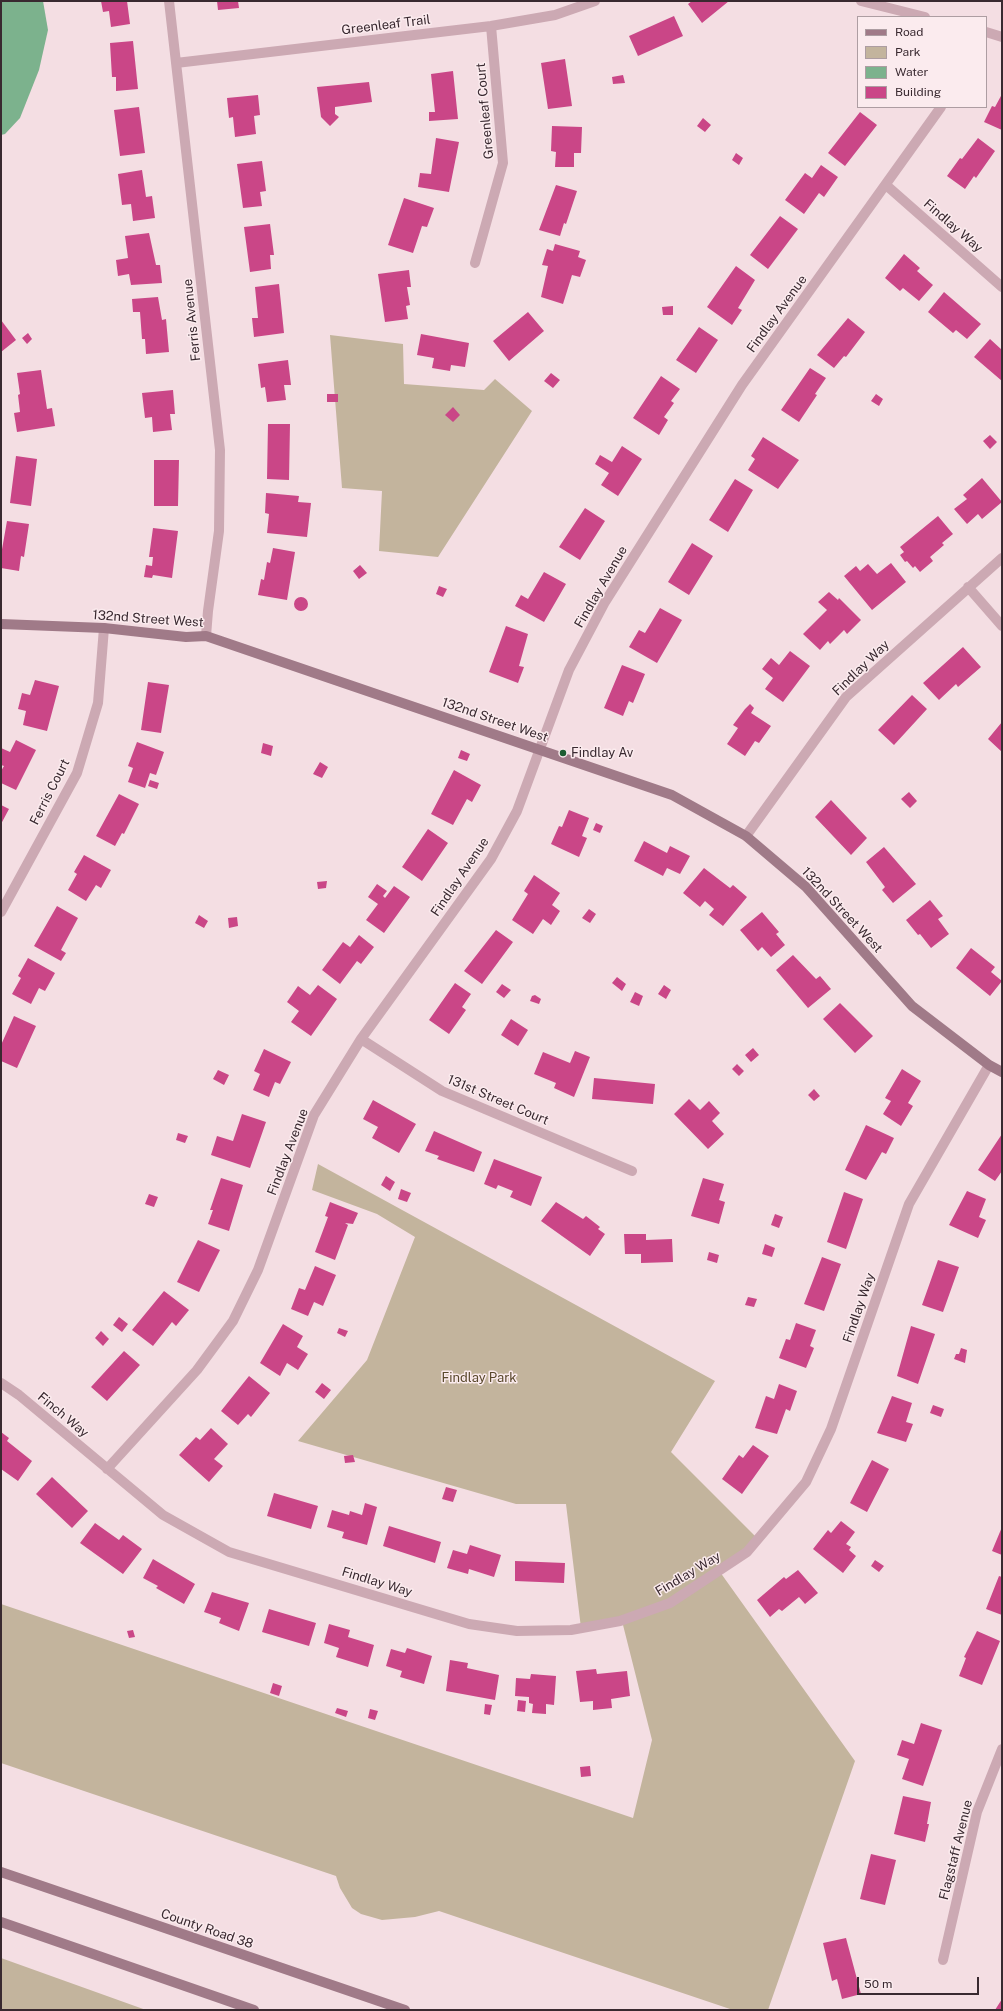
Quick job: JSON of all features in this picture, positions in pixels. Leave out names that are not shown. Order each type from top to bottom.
[{"type":"street","name":"Ferris Avenue","points":[[169,1],[220,450],[219,531],[206,636]]},
{"type":"street","name":"Greenleaf Trail","points":[[176,63],[491,26],[555,16],[595,1]]},
{"type":"street","points":[[861,1],[921,16]]},
{"type":"street","name":"Greenleaf Court","points":[[475,263],[503,163],[491,26]]},
{"type":"street","points":[[987,32],[1002,37]]},
{"type":"street","name":"Findlay Avenue","points":[[107,1469],[197,1370],[233,1321],[258,1270],[314,1115],[361,1039],[491,859],[517,811],[569,670],[604,602],[742,385],[940,108]]},
{"type":"street","name":"Findlay Way","points":[[886,185],[1002,287]]},
{"type":"street","name":"Findlay Way","points":[[746,836],[846,698],[1002,558]]},
{"type":"street","points":[[968,587],[1002,626]]},
{"type":"street","name":"132nd Street West","points":[[1,624],[104,628],[186,637],[206,636],[672,795],[746,836],[806,886],[912,1006],[989,1065],[1002,1072]]},
{"type":"street","name":"Ferris Court","points":[[1,912],[77,773],[98,703],[104,628]]},
{"type":"street","name":"131st Street Court","points":[[361,1039],[442,1091],[632,1171]]},
{"type":"street","name":"Findlay Way","points":[[107,1469],[163,1515],[229,1552],[469,1624],[517,1631],[571,1630],[620,1621],[670,1603],[747,1552],[806,1482],[831,1429],[909,1204],[989,1065]]},
{"type":"street","name":"Finch Way","points":[[1,1383],[18,1395],[107,1469]]},
{"type":"street","name":"Flagstaff Avenue","points":[[943,1960],[977,1812],[1002,1749]]},
{"type":"street","name":"County Road 38","points":[[1,1872],[405,2010]]},
{"type":"street","points":[[1,1922],[254,2010]]},
{"type":"green space","points":[[330,335],[403,344],[404,384],[484,390],[495,379],[532,411],[438,557],[379,551],[382,491],[342,488]]},
{"type":"green space","name":"Findlay Park","points":[[318,1164],[715,1381],[671,1452],[760,1541],[720,1572],[855,1761],[768,2010],[733,2010],[439,1911],[415,1917],[382,1920],[361,1914],[352,1908],[340,1888],[336,1876],[1,1763],[1,1604],[633,1818],[652,1740],[622,1621],[581,1628],[566,1504],[516,1504],[298,1441],[367,1360],[415,1237],[377,1214],[312,1190]]},
{"type":"green space","points":[[1,1958],[146,2010],[1,2010]]},
{"type":"water","points":[[1,1],[43,1],[48,30],[39,70],[20,118],[5,134],[1,135]]},
{"type":"building","points":[[101,1],[127,1],[130,24],[111,27],[109,11],[103,12]]},
{"type":"building","points":[[217,1],[238,1],[239,8],[218,10]]},
{"type":"building","points":[[692,1],[729,1],[702,23],[688,4]]},
{"type":"building","points":[[674,16],[683,36],[638,56],[629,36]]},
{"type":"building","points":[[133,41],[138,89],[116,91],[116,77],[112,77],[110,43]]},
{"type":"building","points":[[565,59],[572,106],[548,109],[541,63]]},
{"type":"building","points":[[453,71],[458,119],[429,121],[429,112],[435,112],[431,74]]},
{"type":"building","points":[[623,75],[625,83],[613,84],[612,77]]},
{"type":"building","points":[[369,82],[372,102],[335,107],[335,114],[339,117],[330,126],[321,117],[317,87]]},
{"type":"building","points":[[1002,94],[1002,130],[984,122],[992,106],[995,107]]},
{"type":"building","points":[[258,95],[260,115],[254,116],[256,134],[235,137],[233,117],[229,118],[227,98]]},
{"type":"building","points":[[139,107],[145,153],[120,156],[114,110]]},
{"type":"building","points":[[860,112],[877,125],[845,166],[828,153]]},
{"type":"building","points":[[703,118],[711,125],[705,132],[697,126]]},
{"type":"building","points":[[552,126],[582,127],[581,153],[574,153],[574,167],[555,167],[556,152],[551,151]]},
{"type":"building","points":[[436,138],[459,142],[449,192],[418,187],[420,173],[431,174]]},
{"type":"building","points":[[978,138],[995,151],[976,178],[974,176],[965,189],[947,176],[960,158],[962,159]]},
{"type":"building","points":[[736,153],[743,158],[739,165],[732,160]]},
{"type":"building","points":[[262,161],[266,191],[260,192],[262,206],[243,208],[237,164]]},
{"type":"building","points":[[821,165],[838,177],[824,197],[819,193],[804,214],[785,200],[805,173],[812,178]]},
{"type":"building","points":[[142,170],[146,197],[152,196],[155,218],[133,221],[131,204],[122,205],[118,174]]},
{"type":"building","points":[[556,185],[577,191],[566,224],[564,223],[560,236],[539,230]]},
{"type":"building","points":[[404,198],[434,208],[427,227],[422,226],[413,253],[388,245]]},
{"type":"building","points":[[780,216],[798,229],[768,269],[750,255]]},
{"type":"building","points":[[270,224],[274,255],[270,255],[271,269],[250,272],[244,227]]},
{"type":"building","points":[[149,233],[156,265],[160,265],[162,283],[131,285],[129,274],[118,276],[116,260],[128,258],[125,236]]},
{"type":"building","points":[[555,244],[580,251],[578,257],[586,260],[580,277],[572,275],[563,304],[541,297],[548,266],[542,265],[547,249],[553,251]]},
{"type":"building","points":[[904,254],[920,268],[917,271],[933,285],[919,301],[903,288],[900,291],[885,278]]},
{"type":"building","points":[[736,266],[755,280],[738,308],[742,310],[732,325],[707,307]]},
{"type":"building","points":[[409,270],[411,287],[407,287],[410,305],[406,306],[408,319],[385,322],[378,274]]},
{"type":"building","points":[[279,284],[284,333],[254,337],[252,318],[258,318],[255,287]]},
{"type":"building","points":[[944,292],[981,324],[967,339],[956,330],[953,333],[928,312]]},
{"type":"building","points":[[158,297],[162,320],[166,319],[169,352],[146,354],[145,339],[142,339],[140,312],[133,312],[132,299]]},
{"type":"building","points":[[673,306],[673,315],[663,315],[662,307]]},
{"type":"building","points":[[528,312],[544,331],[509,361],[493,341]]},
{"type":"building","points":[[848,318],[865,332],[846,357],[844,356],[834,368],[817,355]]},
{"type":"building","points":[[1,320],[16,340],[1,352]]},
{"type":"building","points":[[699,327],[718,340],[696,373],[676,360]]},
{"type":"building","points":[[28,333],[32,339],[27,344],[22,338]]},
{"type":"building","points":[[421,334],[469,343],[465,367],[451,365],[450,371],[432,368],[434,358],[417,355]]},
{"type":"building","points":[[990,339],[1002,350],[1002,381],[974,357]]},
{"type":"building","points":[[288,360],[291,385],[284,385],[286,400],[267,402],[265,387],[261,388],[258,364]]},
{"type":"building","points":[[810,368],[826,378],[815,394],[817,395],[799,422],[781,410]]},
{"type":"building","points":[[41,370],[47,409],[52,408],[55,426],[17,432],[14,413],[20,412],[18,395],[20,394],[17,373]]},
{"type":"building","points":[[551,373],[560,380],[553,388],[544,381]]},
{"type":"building","points":[[661,376],[680,389],[671,401],[674,403],[664,417],[668,420],[659,435],[633,418]]},
{"type":"building","points":[[173,390],[175,414],[170,414],[172,430],[153,432],[152,417],[145,418],[142,393]]},
{"type":"building","points":[[327,394],[338,394],[338,402],[327,402]]},
{"type":"building","points":[[876,394],[883,399],[879,406],[871,401]]},
{"type":"building","points":[[453,407],[460,415],[453,422],[445,415]]},
{"type":"building","points":[[268,424],[290,424],[289,480],[267,479]]},
{"type":"building","points":[[990,435],[997,442],[990,449],[983,441]]},
{"type":"building","points":[[763,437],[799,460],[778,489],[748,470],[755,459],[751,456]]},
{"type":"building","points":[[622,446],[642,459],[618,496],[601,485],[609,473],[595,464],[600,455],[612,462]]},
{"type":"building","points":[[16,456],[37,459],[31,506],[10,503]]},
{"type":"building","points":[[154,460],[179,460],[178,506],[154,506]]},
{"type":"building","points":[[982,478],[1002,502],[982,519],[978,514],[967,524],[954,509],[967,499],[963,495]]},
{"type":"building","points":[[735,479],[753,490],[728,532],[709,520]]},
{"type":"building","points":[[266,493],[299,496],[298,502],[311,503],[307,537],[267,533],[269,514],[265,513]]},
{"type":"building","points":[[585,508],[605,521],[580,560],[559,547]]},
{"type":"building","points":[[938,516],[953,534],[942,543],[944,545],[930,557],[933,561],[920,572],[915,566],[913,568],[907,561],[905,562],[900,555],[904,552],[900,547]]},
{"type":"building","points":[[7,521],[29,524],[24,557],[21,556],[19,571],[1,568],[1,555]]},
{"type":"building","points":[[153,528],[178,531],[172,578],[153,575],[152,578],[144,577],[146,565],[152,566],[153,557],[149,557]]},
{"type":"building","points":[[692,543],[713,556],[689,595],[668,582]]},
{"type":"building","points":[[273,548],[295,552],[287,600],[258,595],[261,579],[264,580],[267,562],[270,563]]},
{"type":"building","points":[[891,563],[906,582],[872,610],[844,576],[856,566],[860,571],[868,564],[877,574]]},
{"type":"building","points":[[360,565],[367,573],[359,579],[353,571]]},
{"type":"building","points":[[544,572],[566,584],[544,622],[515,606],[521,595],[528,599]]},
{"type":"building","points":[[439,586],[447,589],[443,597],[436,594]]},
{"type":"building","points":[[829,592],[838,600],[839,598],[861,620],[847,634],[844,630],[830,644],[828,641],[820,650],[803,634],[827,610],[818,602]]},
{"type":"building","points":[[301,597],[306,599],[308,604],[306,609],[301,611],[296,609],[294,604],[296,599]]},
{"type":"building","points":[[660,608],[682,620],[657,663],[629,647],[639,630],[645,633]]},
{"type":"building","points":[[506,626],[528,634],[519,666],[524,667],[518,683],[489,672]]},
{"type":"building","points":[[963,647],[981,667],[958,687],[956,684],[939,700],[923,683]]},
{"type":"building","points":[[790,651],[810,666],[783,702],[765,689],[773,678],[762,669],[771,658],[779,665]]},
{"type":"building","points":[[622,665],[645,674],[633,703],[629,701],[623,716],[604,708]]},
{"type":"building","points":[[35,680],[59,686],[47,731],[23,725],[26,711],[18,709],[22,693],[30,695]]},
{"type":"building","points":[[148,682],[169,685],[161,733],[141,730]]},
{"type":"building","points":[[912,695],[927,709],[894,745],[878,730]]},
{"type":"building","points":[[750,704],[754,708],[751,713],[771,726],[759,743],[755,741],[745,756],[727,744],[738,728],[733,725]]},
{"type":"building","points":[[1002,722],[1002,752],[988,739]]},
{"type":"building","points":[[16,740],[36,750],[16,790],[1,783],[1,771],[4,766],[1,765],[1,748],[10,752]]},
{"type":"building","points":[[137,742],[164,752],[156,775],[150,773],[145,788],[128,782],[133,768],[128,766]]},
{"type":"building","points":[[263,743],[273,746],[271,756],[261,753]]},
{"type":"building","points":[[461,750],[470,754],[467,761],[458,758]]},
{"type":"building","points":[[320,762],[328,767],[322,778],[313,774]]},
{"type":"building","points":[[454,770],[481,785],[472,802],[467,799],[453,825],[431,814]]},
{"type":"building","points":[[150,780],[159,783],[157,789],[148,786]]},
{"type":"building","points":[[909,792],[917,801],[910,808],[901,799]]},
{"type":"building","points":[[119,794],[139,804],[124,834],[122,833],[115,846],[96,836]]},
{"type":"building","points":[[831,800],[867,838],[851,855],[815,817]]},
{"type":"building","points":[[1,805],[9,809],[1,824]]},
{"type":"building","points":[[569,810],[589,818],[582,836],[587,838],[579,857],[551,844],[559,826],[562,827]]},
{"type":"building","points":[[596,823],[603,826],[600,833],[593,830]]},
{"type":"building","points":[[428,829],[448,843],[422,881],[402,867]]},
{"type":"building","points":[[644,841],[667,853],[670,846],[690,856],[680,874],[667,868],[663,876],[634,861]]},
{"type":"building","points":[[884,847],[916,884],[893,903],[882,890],[885,887],[866,862]]},
{"type":"building","points":[[84,855],[111,870],[101,888],[96,885],[86,901],[68,890],[77,874],[74,872]]},
{"type":"building","points":[[704,868],[730,888],[733,885],[747,897],[723,926],[709,915],[714,909],[705,901],[700,907],[683,893]]},
{"type":"building","points":[[534,875],[560,893],[552,905],[560,911],[551,925],[543,919],[533,934],[512,920],[528,894],[524,891]]},
{"type":"building","points":[[327,881],[326,888],[318,889],[317,882]]},
{"type":"building","points":[[377,884],[387,891],[383,896],[385,898],[394,886],[410,897],[384,933],[366,920],[378,904],[368,897]]},
{"type":"building","points":[[930,900],[943,916],[938,919],[949,934],[931,948],[906,920]]},
{"type":"building","points":[[57,906],[78,918],[61,950],[66,953],[61,961],[34,946]]},
{"type":"building","points":[[589,909],[596,914],[590,923],[582,918]]},
{"type":"building","points":[[762,912],[779,932],[776,934],[785,945],[771,957],[762,947],[758,951],[740,930]]},
{"type":"building","points":[[199,915],[208,921],[204,928],[195,923]]},
{"type":"building","points":[[237,917],[238,926],[229,928],[228,918]]},
{"type":"building","points":[[496,930],[513,942],[482,984],[464,971]]},
{"type":"building","points":[[359,935],[374,947],[361,964],[357,961],[340,984],[322,970],[343,942],[350,947]]},
{"type":"building","points":[[971,948],[995,967],[991,972],[1002,981],[990,996],[956,968]]},
{"type":"building","points":[[793,955],[816,979],[820,976],[831,989],[808,1008],[776,970]]},
{"type":"building","points":[[28,958],[55,973],[45,991],[39,988],[31,1004],[12,994],[21,978],[18,976]]},
{"type":"building","points":[[617,977],[626,984],[622,991],[612,983]]},
{"type":"building","points":[[455,983],[471,994],[462,1007],[466,1010],[449,1034],[429,1020]]},
{"type":"building","points":[[502,984],[511,990],[504,998],[496,992]]},
{"type":"building","points":[[318,985],[337,999],[311,1036],[291,1022],[299,1011],[287,1002],[298,986],[310,995]]},
{"type":"building","points":[[664,985],[671,990],[666,999],[658,994]]},
{"type":"building","points":[[635,992],[643,996],[639,1006],[630,1002]]},
{"type":"building","points":[[535,995],[541,999],[539,1004],[530,1001],[532,996]]},
{"type":"building","points":[[840,1003],[873,1036],[855,1053],[823,1019]]},
{"type":"building","points":[[14,1016],[36,1026],[17,1068],[1,1061],[1,1045]]},
{"type":"building","points":[[511,1019],[528,1030],[518,1046],[501,1035]]},
{"type":"building","points":[[753,1048],[759,1055],[751,1062],[745,1055]]},
{"type":"building","points":[[264,1049],[291,1062],[280,1084],[275,1082],[269,1097],[253,1090],[260,1074],[254,1071]]},
{"type":"building","points":[[575,1051],[590,1057],[574,1097],[554,1088],[556,1083],[534,1074],[543,1052],[570,1063]]},
{"type":"building","points":[[737,1064],[744,1071],[739,1076],[732,1069]]},
{"type":"building","points":[[902,1069],[921,1081],[908,1103],[913,1106],[901,1126],[883,1114],[891,1101],[885,1098]]},
{"type":"building","points":[[218,1070],[229,1075],[224,1085],[213,1079]]},
{"type":"building","points":[[594,1078],[655,1084],[653,1104],[592,1099]]},
{"type":"building","points":[[814,1089],[820,1096],[814,1101],[808,1095]]},
{"type":"building","points":[[689,1099],[700,1110],[709,1101],[720,1113],[712,1121],[724,1134],[708,1149],[674,1114]]},
{"type":"building","points":[[373,1100],[416,1124],[399,1153],[372,1138],[378,1127],[363,1119]]},
{"type":"building","points":[[242,1114],[266,1122],[250,1168],[211,1155],[217,1136],[233,1141]]},
{"type":"building","points":[[866,1125],[894,1138],[886,1154],[882,1152],[866,1180],[845,1170]]},
{"type":"building","points":[[434,1131],[482,1152],[474,1172],[437,1159],[439,1156],[425,1151]]},
{"type":"building","points":[[178,1133],[188,1136],[185,1143],[176,1140]]},
{"type":"building","points":[[1002,1134],[1002,1171],[995,1181],[978,1170]]},
{"type":"building","points":[[494,1159],[542,1177],[531,1206],[510,1197],[513,1191],[498,1185],[496,1189],[484,1184]]},
{"type":"building","points":[[386,1176],[395,1182],[390,1191],[381,1185]]},
{"type":"building","points":[[221,1178],[243,1185],[229,1231],[208,1224],[213,1210],[210,1210]]},
{"type":"building","points":[[703,1178],[724,1184],[719,1200],[725,1202],[719,1224],[691,1216]]},
{"type":"building","points":[[401,1189],[411,1193],[407,1202],[398,1199]]},
{"type":"building","points":[[967,1191],[986,1199],[979,1217],[986,1220],[978,1238],[949,1225]]},
{"type":"building","points":[[844,1192],[863,1199],[846,1249],[827,1242]]},
{"type":"building","points":[[149,1194],[158,1197],[154,1207],[145,1204]]},
{"type":"building","points":[[330,1202],[358,1213],[353,1224],[345,1223],[348,1225],[335,1260],[315,1252],[328,1217],[325,1216]]},
{"type":"building","points":[[556,1202],[583,1219],[586,1216],[600,1227],[598,1229],[605,1234],[590,1256],[541,1221]]},
{"type":"building","points":[[775,1214],[783,1217],[779,1228],[771,1225]]},
{"type":"building","points":[[624,1234],[646,1234],[646,1240],[672,1239],[673,1262],[641,1263],[641,1254],[625,1254]]},
{"type":"building","points":[[198,1240],[220,1250],[199,1292],[177,1282]]},
{"type":"building","points":[[765,1244],[775,1248],[772,1257],[762,1254]]},
{"type":"building","points":[[709,1252],[719,1255],[717,1263],[707,1260]]},
{"type":"building","points":[[822,1257],[841,1264],[824,1311],[804,1304]]},
{"type":"building","points":[[938,1260],[959,1267],[943,1312],[922,1305]]},
{"type":"building","points":[[315,1266],[336,1275],[323,1306],[314,1302],[308,1316],[291,1309],[299,1288],[305,1290]]},
{"type":"building","points":[[164,1291],[189,1310],[176,1326],[172,1322],[153,1346],[132,1330]]},
{"type":"building","points":[[748,1297],[757,1299],[754,1307],[745,1305]]},
{"type":"building","points":[[119,1317],[128,1324],[122,1332],[113,1325]]},
{"type":"building","points":[[796,1323],[816,1330],[810,1346],[814,1348],[806,1368],[779,1358],[786,1339],[790,1340]]},
{"type":"building","points":[[283,1324],[303,1336],[297,1347],[308,1354],[298,1370],[287,1363],[280,1376],[260,1363]]},
{"type":"building","points":[[911,1326],[935,1334],[918,1384],[897,1376]]},
{"type":"building","points":[[339,1328],[348,1331],[345,1337],[337,1333]]},
{"type":"building","points":[[101,1331],[109,1339],[103,1346],[95,1338]]},
{"type":"building","points":[[961,1348],[967,1350],[965,1363],[954,1359],[956,1354],[959,1354]]},
{"type":"building","points":[[124,1351],[140,1365],[107,1401],[91,1387]]},
{"type":"building","points":[[249,1376],[270,1393],[251,1417],[248,1414],[238,1425],[221,1411]]},
{"type":"building","points":[[322,1383],[331,1390],[324,1399],[315,1392]]},
{"type":"building","points":[[779,1384],[797,1391],[790,1411],[786,1409],[777,1434],[755,1428],[766,1396],[774,1399]]},
{"type":"building","points":[[892,1396],[912,1403],[906,1422],[913,1424],[906,1442],[877,1433]]},
{"type":"building","points":[[933,1405],[944,1409],[941,1417],[930,1413]]},
{"type":"building","points":[[211,1428],[228,1444],[214,1459],[223,1466],[209,1482],[179,1455],[196,1437],[200,1440]]},
{"type":"building","points":[[1,1432],[9,1438],[7,1441],[32,1461],[18,1481],[1,1469]]},
{"type":"building","points":[[753,1445],[769,1456],[742,1494],[722,1479],[739,1455],[743,1458]]},
{"type":"building","points":[[353,1455],[355,1462],[345,1463],[344,1456]]},
{"type":"building","points":[[872,1460],[889,1469],[867,1512],[850,1503]]},
{"type":"building","points":[[52,1477],[88,1511],[72,1528],[36,1494]]},
{"type":"building","points":[[446,1487],[457,1490],[453,1502],[442,1499]]},
{"type":"building","points":[[274,1493],[318,1506],[311,1529],[267,1516]]},
{"type":"building","points":[[365,1503],[377,1507],[367,1545],[342,1538],[344,1532],[327,1527],[332,1510],[349,1515],[350,1511],[362,1515]]},
{"type":"building","points":[[841,1521],[855,1532],[846,1544],[851,1547],[849,1550],[856,1556],[843,1573],[813,1549],[828,1530],[831,1533]]},
{"type":"building","points":[[95,1523],[119,1540],[123,1535],[142,1549],[123,1574],[80,1543]]},
{"type":"building","points":[[389,1526],[441,1542],[435,1563],[383,1546]]},
{"type":"building","points":[[1002,1527],[1002,1555],[992,1551]]},
{"type":"building","points":[[470,1545],[501,1555],[494,1577],[469,1569],[468,1574],[447,1568],[453,1550],[467,1554]]},
{"type":"building","points":[[153,1559],[195,1584],[184,1604],[156,1588],[158,1586],[143,1578]]},
{"type":"building","points":[[875,1560],[884,1566],[879,1572],[871,1566]]},
{"type":"building","points":[[515,1561],[565,1563],[564,1583],[515,1581]]},
{"type":"building","points":[[798,1570],[818,1593],[805,1604],[799,1597],[782,1611],[779,1609],[770,1617],[757,1600],[784,1577],[786,1579]]},
{"type":"building","points":[[999,1576],[1002,1577],[1002,1615],[986,1609]]},
{"type":"building","points":[[212,1592],[249,1603],[239,1631],[219,1623],[221,1618],[204,1612]]},
{"type":"building","points":[[269,1609],[316,1623],[309,1646],[262,1632]]},
{"type":"building","points":[[329,1624],[350,1630],[348,1637],[374,1645],[368,1667],[336,1657],[339,1648],[324,1643]]},
{"type":"building","points":[[133,1630],[135,1637],[129,1638],[127,1631]]},
{"type":"building","points":[[977,1631],[1000,1641],[982,1685],[959,1676],[966,1658],[964,1657]]},
{"type":"building","points":[[407,1648],[432,1656],[424,1684],[400,1677],[402,1671],[386,1666],[391,1649],[405,1653]]},
{"type":"building","points":[[450,1660],[468,1663],[467,1668],[499,1675],[495,1700],[446,1691]]},
{"type":"building","points":[[596,1669],[597,1674],[627,1671],[630,1696],[611,1699],[612,1708],[593,1710],[593,1701],[580,1702],[576,1671]]},
{"type":"building","points":[[531,1674],[556,1676],[554,1705],[546,1704],[546,1714],[532,1713],[533,1704],[529,1703],[529,1697],[515,1696],[516,1678],[530,1679]]},
{"type":"building","points":[[273,1683],[282,1686],[279,1696],[270,1693]]},
{"type":"building","points":[[518,1700],[526,1701],[525,1712],[517,1711]]},
{"type":"building","points":[[485,1704],[492,1705],[490,1715],[484,1714]]},
{"type":"building","points":[[337,1708],[348,1711],[346,1717],[335,1713]]},
{"type":"building","points":[[370,1709],[378,1711],[375,1720],[368,1718]]},
{"type":"building","points":[[921,1723],[942,1730],[923,1786],[902,1779],[909,1759],[897,1755],[902,1740],[914,1744]]},
{"type":"building","points":[[590,1766],[591,1776],[581,1777],[580,1767]]},
{"type":"building","points":[[903,1796],[931,1802],[927,1824],[929,1824],[925,1842],[894,1834]]},
{"type":"building","points":[[871,1854],[896,1860],[885,1905],[860,1899]]},
{"type":"building","points":[[846,1938],[861,1994],[842,1999],[837,1979],[832,1981],[823,1943]]},
{"type":"building","points":[[1002,1999],[1002,2010],[995,2010]]},
{"type":"place","name":"Findlay Av","points":[[563,753]]}]
